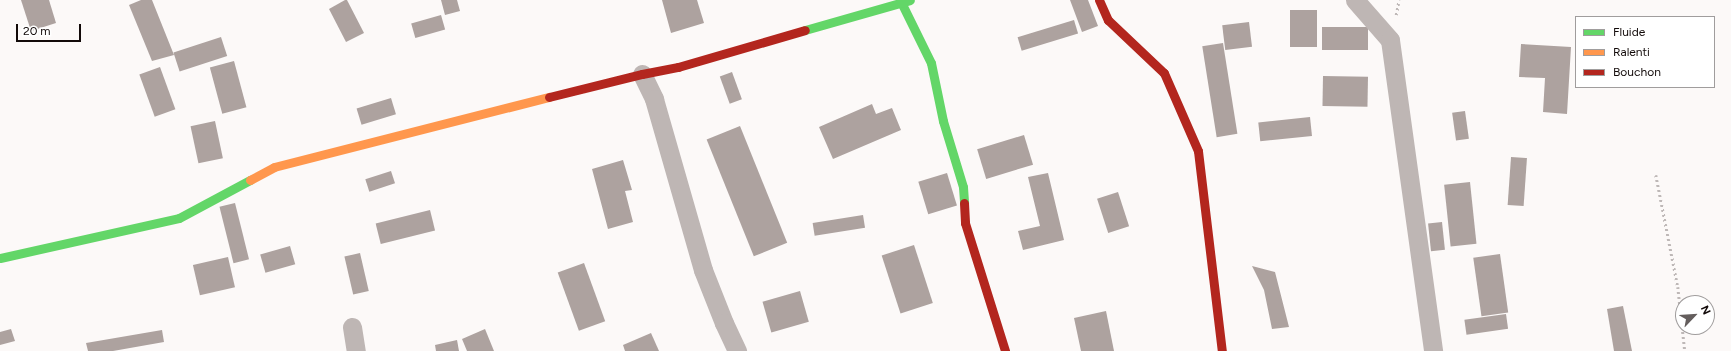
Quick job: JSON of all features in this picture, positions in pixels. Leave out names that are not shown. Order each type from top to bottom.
[{"type":"street","points":[[0,258],[179,218],[274,167],[642,74],[678,67],[900,1],[910,0]]},
{"type":"street","points":[[1099,0],[1108,20],[1164,73],[1198,151],[1222,351]]},
{"type":"street","points":[[1355,0],[1390,40],[1433,351]]},
{"type":"street","points":[[900,1],[931,63],[943,121],[963,187],[965,223],[1005,351]]},
{"type":"street","points":[[642,74],[654,99],[703,270],[737,351]]},
{"type":"street","points":[[352,327],[356,351]]},
{"type":"path","points":[[1656,175],[1678,287],[1685,351]]},
{"type":"building","points":[[21,0],[49,0],[56,23],[31,31]]},
{"type":"building","points":[[141,0],[152,0],[174,55],[152,61],[129,5]]},
{"type":"building","points":[[347,0],[364,33],[346,42],[329,9]]},
{"type":"building","points":[[441,0],[457,0],[460,11],[445,15]]},
{"type":"building","points":[[662,0],[697,0],[704,23],[671,33]]},
{"type":"building","points":[[1070,0],[1088,0],[1098,26],[1082,32]]},
{"type":"building","points":[[1290,10],[1317,10],[1317,47],[1290,47]]},
{"type":"building","points":[[441,15],[445,29],[415,38],[411,24]]},
{"type":"building","points":[[1074,20],[1078,33],[1022,51],[1018,37]]},
{"type":"building","points":[[1249,22],[1252,47],[1225,50],[1222,25]]},
{"type":"building","points":[[1322,27],[1368,27],[1368,50],[1322,50]]},
{"type":"building","points":[[221,37],[227,56],[180,71],[173,52]]},
{"type":"building","points":[[1223,43],[1237,134],[1217,137],[1202,46]]},
{"type":"building","points":[[1521,44],[1571,47],[1567,114],[1543,112],[1545,78],[1519,77]]},
{"type":"building","points":[[234,61],[246,107],[222,114],[210,67]]},
{"type":"building","points":[[160,67],[175,109],[155,117],[139,75]]},
{"type":"building","points":[[732,72],[742,99],[730,104],[720,76]]},
{"type":"building","points":[[1323,76],[1368,77],[1367,107],[1322,106]]},
{"type":"building","points":[[391,98],[396,114],[362,125],[357,109]]},
{"type":"building","points":[[872,104],[876,114],[892,108],[901,130],[833,159],[819,127]]},
{"type":"building","points":[[1465,111],[1469,139],[1456,141],[1452,113]]},
{"type":"building","points":[[1310,117],[1312,136],[1260,141],[1258,122]]},
{"type":"building","points":[[215,121],[223,158],[198,163],[191,126]]},
{"type":"building","points":[[740,126],[787,243],[754,256],[707,139]]},
{"type":"building","points":[[1024,135],[1033,165],[986,179],[977,149]]},
{"type":"building","points":[[1511,157],[1527,158],[1524,206],[1508,205]]},
{"type":"building","points":[[623,160],[632,190],[625,191],[633,222],[608,229],[592,169]]},
{"type":"building","points":[[391,171],[395,183],[369,192],[365,179]]},
{"type":"building","points":[[947,173],[957,206],[928,214],[918,182]]},
{"type":"building","points":[[1048,173],[1064,240],[1023,250],[1018,231],[1040,226],[1028,177]]},
{"type":"building","points":[[1470,182],[1476,244],[1451,246],[1444,185]]},
{"type":"building","points":[[1118,192],[1129,226],[1108,233],[1097,199]]},
{"type":"building","points":[[235,203],[249,259],[234,263],[219,207]]},
{"type":"building","points":[[430,210],[435,230],[381,244],[376,224]]},
{"type":"building","points":[[863,215],[865,228],[815,236],[813,223]]},
{"type":"building","points":[[1442,222],[1445,250],[1431,251],[1428,223]]},
{"type":"building","points":[[914,245],[933,303],[901,314],[882,256]]},
{"type":"building","points":[[290,246],[295,264],[265,273],[260,255]]},
{"type":"building","points":[[360,253],[369,291],[353,295],[344,257]]},
{"type":"building","points":[[1500,254],[1508,312],[1481,316],[1473,258]]},
{"type":"building","points":[[228,257],[235,287],[200,295],[193,265]]},
{"type":"building","points":[[584,263],[605,321],[579,331],[558,273]]},
{"type":"building","points":[[1252,266],[1275,272],[1289,327],[1272,329],[1264,290]]},
{"type":"building","points":[[800,291],[809,322],[771,333],[763,302]]},
{"type":"building","points":[[1623,306],[1632,351],[1614,351],[1607,309]]},
{"type":"building","points":[[1106,311],[1114,351],[1081,351],[1074,318]]},
{"type":"building","points":[[1506,314],[1508,329],[1466,335],[1464,320]]},
{"type":"building","points":[[11,329],[15,341],[0,345],[0,332]]},
{"type":"building","points":[[485,329],[494,351],[467,351],[462,339]]},
{"type":"building","points":[[162,330],[164,342],[113,351],[88,351],[86,343]]},
{"type":"building","points":[[651,333],[659,351],[625,351],[623,345]]},
{"type":"building","points":[[457,340],[459,351],[436,351],[435,345]]},
{"type":"traffic: fast","points":[[900,0],[931,63],[943,121],[963,187],[964,203]]},
{"type":"traffic: fast","points":[[805,30],[910,0]]},
{"type":"traffic: fast","points":[[0,258],[179,218],[250,180]]},
{"type":"traffic: slow","points":[[250,180],[274,167],[549,97]]},
{"type":"traffic: jam","points":[[1099,0],[1108,20],[1164,73],[1198,151],[1222,351]]},
{"type":"traffic: jam","points":[[549,97],[642,74],[678,67],[805,30]]},
{"type":"traffic: jam","points":[[964,203],[965,223],[1005,351]]}]
